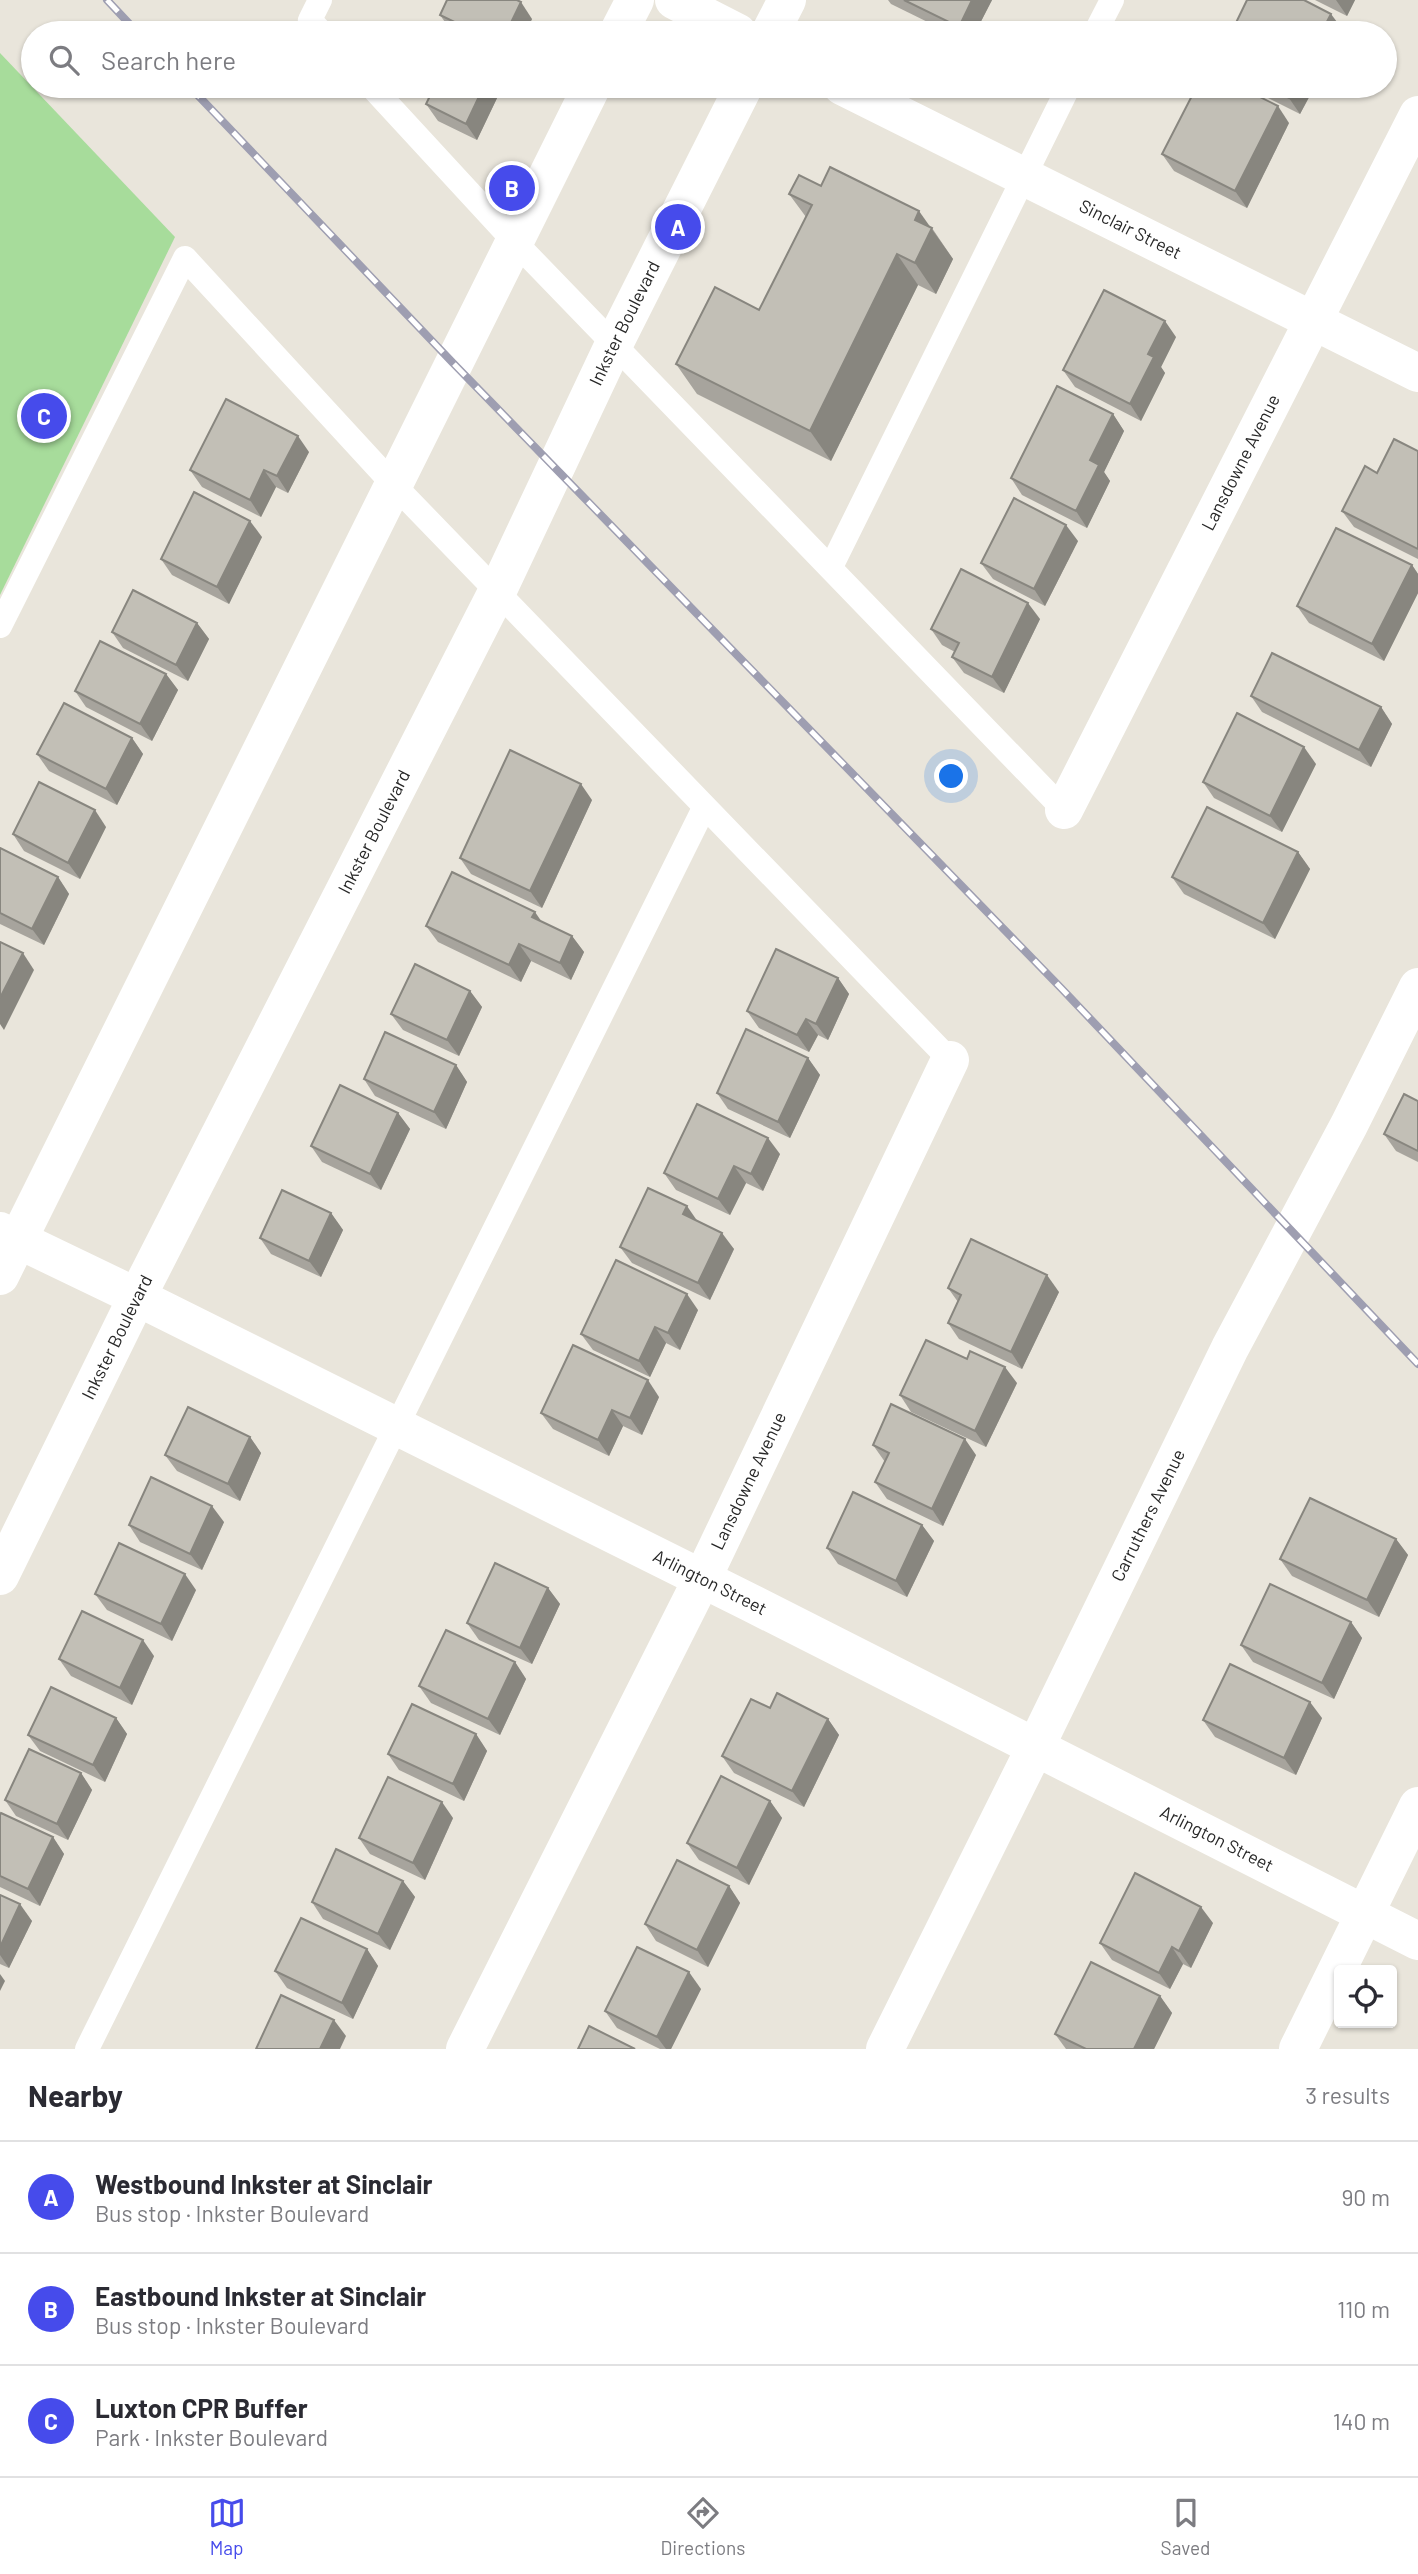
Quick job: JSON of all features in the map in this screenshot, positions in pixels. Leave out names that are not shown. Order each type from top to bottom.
[{"type":"street","points":[[624,21],[635,0]]},
{"type":"street","points":[[674,0],[715,21]]},
{"type":"street","points":[[776,21],[787,0]]},
{"type":"street","points":[[0,1276],[9,1235],[393,484],[586,98]]},
{"type":"street","name":"Inkster Boulevard","points":[[0,1576],[137,1297],[498,590],[614,344],[738,98]]},
{"type":"street","name":"Sinclair Street","points":[[866,98],[1418,373]]},
{"type":"street","name":"Lansdowne Avenue","points":[[1064,810],[1418,115]]},
{"type":"street","name":"Carruthers Avenue","points":[[885,2049],[1230,1348],[1349,1125],[1418,987]]},
{"type":"street","name":"Lansdowne Avenue","points":[[464,2049],[702,1579],[950,1060]]},
{"type":"street","name":"Arlington Street","points":[[9,1235],[1036,1746],[1307,1887],[1418,1941]]},
{"type":"street","points":[[1298,2049],[1418,1806]]},
{"type":"lane","points":[[311,21],[320,0]]},
{"type":"lane","points":[[1101,21],[1112,0]]},
{"type":"lane","points":[[381,98],[513,240],[831,567],[1025,773],[1064,810]]},
{"type":"lane","points":[[831,567],[1063,98]]},
{"type":"lane","points":[[0,626],[184,258],[393,484],[950,1060]]},
{"type":"lane","points":[[87,2049],[704,808]]},
{"type":"green space","points":[[0,53],[21,75],[21,98],[43,98],[175,237],[0,595]]},
{"type":"building","points":[[447,0],[521,2],[512,21],[452,21],[440,15]]},
{"type":"building","points":[[904,0],[972,0],[962,21],[947,21]]},
{"type":"building","points":[[1247,0],[1304,0],[1331,14],[1327,21],[1237,21]]},
{"type":"building","points":[[429,98],[478,98],[466,124],[426,104]]},
{"type":"building","points":[[1191,98],[1262,98],[1278,106],[1235,191],[1162,154]]},
{"type":"building","points":[[830,167],[919,211],[915,220],[932,228],[915,263],[897,254],[810,431],[676,364],[715,287],[759,310],[812,205],[789,194],[799,175],[821,186]]},
{"type":"building","points":[[1104,290],[1165,321],[1148,354],[1154,357],[1130,404],[1063,370]]},
{"type":"building","points":[[1057,386],[1113,414],[1090,460],[1099,465],[1076,511],[1011,478]]},
{"type":"building","points":[[226,399],[298,436],[277,476],[264,470],[250,500],[190,470]]},
{"type":"building","points":[[1394,439],[1418,451],[1418,549],[1342,511],[1365,466],[1377,473]]},
{"type":"building","points":[[194,492],[250,521],[217,587],[161,559]]},
{"type":"building","points":[[1014,498],[1066,525],[1034,589],[981,563]]},
{"type":"building","points":[[1336,528],[1412,565],[1372,644],[1297,606]]},
{"type":"building","points":[[961,569],[1028,603],[992,677],[952,657],[959,643],[931,629]]},
{"type":"building","points":[[133,590],[197,623],[176,665],[112,632]]},
{"type":"building","points":[[100,641],[166,674],[140,724],[75,691]]},
{"type":"building","points":[[1272,653],[1381,707],[1359,750],[1251,696]]},
{"type":"building","points":[[64,703],[132,738],[106,789],[37,754]]},
{"type":"building","points":[[1237,713],[1304,747],[1270,816],[1203,782]]},
{"type":"building","points":[[510,750],[581,784],[530,891],[460,858]]},
{"type":"building","points":[[39,782],[95,810],[68,863],[13,834]]},
{"type":"building","points":[[1207,807],[1298,852],[1263,923],[1172,877]]},
{"type":"building","points":[[0,848],[58,877],[32,929],[0,913]]},
{"type":"building","points":[[452,872],[535,912],[532,917],[572,936],[560,963],[519,944],[509,965],[426,926]]},
{"type":"building","points":[[0,942],[23,953],[0,998]]},
{"type":"building","points":[[776,949],[838,978],[816,1024],[806,1019],[797,1035],[747,1011]]},
{"type":"building","points":[[415,964],[470,991],[447,1040],[391,1014]]},
{"type":"building","points":[[746,1029],[808,1058],[778,1122],[717,1093]]},
{"type":"building","points":[[385,1032],[456,1065],[434,1112],[364,1079]]},
{"type":"building","points":[[340,1085],[398,1113],[370,1174],[311,1146]]},
{"type":"building","points":[[1404,1094],[1418,1101],[1418,1151],[1384,1134]]},
{"type":"building","points":[[697,1104],[768,1138],[751,1174],[734,1166],[718,1199],[664,1173]]},
{"type":"building","points":[[648,1188],[687,1206],[683,1214],[722,1233],[698,1283],[620,1247]]},
{"type":"building","points":[[282,1190],[331,1213],[309,1261],[260,1238]]},
{"type":"building","points":[[971,1239],[1047,1275],[1011,1352],[948,1323],[961,1295],[948,1288]]},
{"type":"building","points":[[616,1260],[687,1294],[668,1333],[655,1327],[639,1361],[581,1334]]},
{"type":"building","points":[[926,1340],[967,1359],[970,1351],[1005,1367],[975,1431],[900,1395]]},
{"type":"building","points":[[573,1345],[648,1380],[630,1418],[612,1410],[598,1440],[541,1413]]},
{"type":"building","points":[[891,1404],[965,1439],[932,1509],[875,1482],[889,1453],[873,1445]]},
{"type":"building","points":[[188,1407],[250,1437],[228,1484],[165,1455]]},
{"type":"building","points":[[151,1477],[212,1506],[190,1554],[129,1525]]},
{"type":"building","points":[[853,1492],[922,1525],[896,1581],[827,1548]]},
{"type":"building","points":[[1310,1498],[1396,1539],[1367,1600],[1280,1559]]},
{"type":"building","points":[[119,1543],[185,1574],[161,1624],[95,1594]]},
{"type":"building","points":[[495,1563],[548,1588],[520,1648],[467,1623]]},
{"type":"building","points":[[1270,1584],[1351,1622],[1322,1683],[1241,1645]]},
{"type":"building","points":[[82,1611],[143,1640],[120,1688],[59,1659]]},
{"type":"building","points":[[446,1630],[515,1662],[488,1719],[419,1686]]},
{"type":"building","points":[[1230,1664],[1310,1702],[1284,1758],[1203,1720]]},
{"type":"building","points":[[51,1687],[116,1718],[93,1765],[28,1735]]},
{"type":"building","points":[[777,1693],[828,1719],[792,1791],[722,1756],[751,1699],[770,1708]]},
{"type":"building","points":[[412,1704],[476,1734],[453,1784],[388,1754]]},
{"type":"building","points":[[29,1749],[81,1773],[57,1824],[5,1800]]},
{"type":"building","points":[[721,1776],[770,1801],[737,1868],[687,1843]]},
{"type":"building","points":[[388,1777],[442,1802],[413,1863],[359,1838]]},
{"type":"building","points":[[1,1813],[53,1837],[28,1889],[0,1876]]},
{"type":"building","points":[[336,1849],[403,1881],[378,1934],[312,1902]]},
{"type":"building","points":[[677,1860],[729,1886],[697,1950],[645,1924]]},
{"type":"building","points":[[1135,1873],[1201,1907],[1179,1951],[1172,1947],[1159,1973],[1100,1943]]},
{"type":"building","points":[[0,1895],[20,1904],[0,1947]]},
{"type":"building","points":[[301,1918],[367,1949],[342,2003],[275,1971]]},
{"type":"building","points":[[637,1947],[689,1972],[657,2037],[605,2011]]},
{"type":"building","points":[[1091,1962],[1160,1996],[1134,2049],[1086,2049],[1055,2034]]},
{"type":"building","points":[[281,1995],[334,2020],[320,2049],[256,2049]]},
{"type":"building","points":[[589,2026],[635,2049],[578,2049]]},
{"type":"railway","points":[[107,0],[127,21]]},
{"type":"railway","points":[[200,98],[453,363],[1061,988],[1418,1364]]},
{"type":"place","name":"Eastbound Inkster at Sinclair","points":[[512,188]]},
{"type":"place","name":"Westbound Inkster at Sinclair","points":[[678,227]]},
{"type":"place","name":"Luxton CPR Buffer","points":[[44,416]]}]
